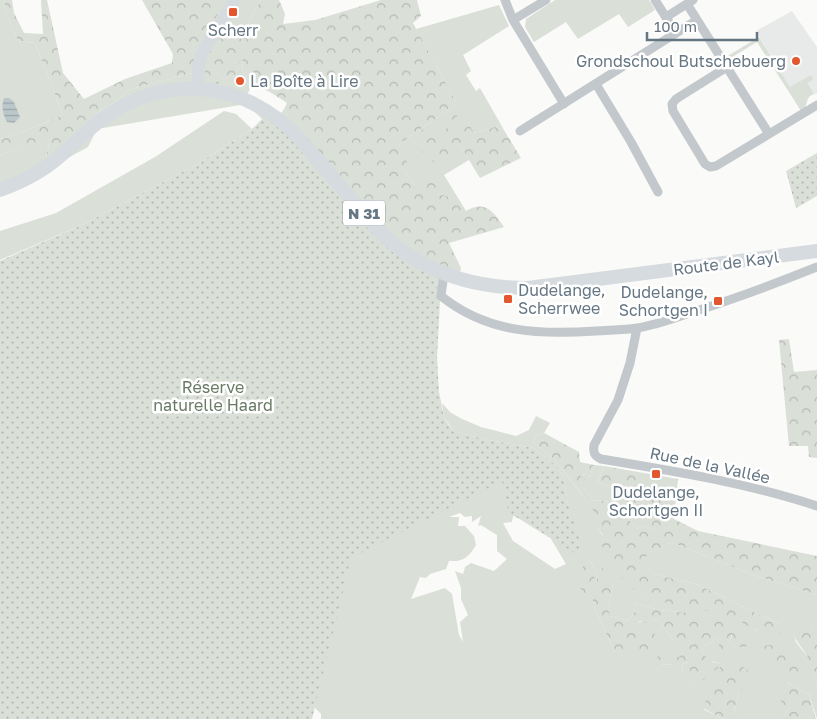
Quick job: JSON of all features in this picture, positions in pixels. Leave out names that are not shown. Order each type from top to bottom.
[{"type":"main road","points":[[198,88],[198,68],[202,53],[235,0]]},
{"type":"main road","name":"N 31","points":[[0,190],[25,180],[47,166],[101,120],[122,106],[155,94],[172,90],[198,88]]},
{"type":"main road","name":"Route de Kayl","points":[[198,88],[235,96],[278,118],[298,137],[373,224],[392,243],[419,262],[444,274],[468,282],[496,287],[528,288],[817,252]]},
{"type":"street","points":[[505,0],[513,20],[564,104]]},
{"type":"street","points":[[513,20],[546,0]]},
{"type":"street","points":[[655,0],[676,33]]},
{"type":"street","points":[[666,17],[690,2],[697,20],[769,134]]},
{"type":"street","points":[[520,131],[697,20]]},
{"type":"street","points":[[727,67],[676,99],[672,104],[673,111],[705,164],[710,167],[716,166],[817,105]]},
{"type":"street","points":[[596,84],[658,192]]},
{"type":"street","points":[[444,274],[441,296],[477,318],[496,326],[541,332],[588,332],[637,328],[662,322],[752,293],[817,267]]},
{"type":"street","name":"Rue de la Vallée","points":[[637,328],[630,363],[618,400],[594,445],[593,451],[596,456],[601,459],[734,483],[817,506]]},
{"type":"shaded area","name":"Grondschoul Butschebuerg","points":[[792,11],[817,47],[817,94],[814,94],[808,82],[790,87],[756,31]]},
{"type":"shaded area","points":[[4,98],[9,98],[14,102],[20,117],[14,123],[7,122],[4,116]]},
{"type":"green space","points":[[0,0],[4,0],[7,15],[18,41],[35,43],[63,115],[15,135],[0,139]]},
{"type":"green space","points":[[4,0],[12,0],[14,13],[24,33],[43,34],[41,0],[47,0],[63,73],[84,99],[125,79],[172,63],[173,54],[142,0],[235,0],[219,13],[208,30],[213,33],[192,73],[128,90],[118,100],[97,113],[46,158],[53,136],[0,155],[0,139],[15,135],[63,115],[35,43],[18,41],[7,15]]},
{"type":"green space","points":[[235,0],[261,0],[246,28],[234,30],[221,79],[235,76],[242,54],[243,73],[252,84],[245,100],[278,118],[284,109],[293,125],[446,268],[440,301],[436,281],[246,104],[97,129],[88,147],[0,195],[0,155],[54,135],[49,144],[46,157],[97,113],[118,100],[128,90],[192,73],[213,33],[208,30],[219,13]]},
{"type":"green space","points":[[261,0],[279,0],[285,14],[283,24],[315,20],[381,0],[417,0],[421,16],[413,23],[457,104],[399,144],[408,164],[404,171],[415,185],[423,187],[432,181],[437,186],[437,193],[449,197],[455,193],[466,211],[478,207],[488,209],[504,227],[449,243],[461,268],[460,273],[422,257],[396,240],[293,125],[284,109],[287,103],[270,92],[252,84],[243,73],[242,56],[235,76],[221,79],[218,84],[205,79],[207,59],[212,46],[226,32],[246,28]]},
{"type":"green space","points":[[555,0],[649,0],[655,10],[628,27],[619,14],[578,39],[566,22],[534,42],[525,27],[526,19]]},
{"type":"green space","points":[[499,5],[509,26],[463,55],[471,71],[466,75],[476,91],[480,88],[504,130],[495,127],[474,133],[468,122],[455,149],[461,147],[469,160],[444,175],[455,193],[449,197],[415,185],[404,171],[399,144],[457,104],[416,29]]},
{"type":"green space","points":[[759,37],[790,87],[811,75],[813,79],[808,83],[814,94],[808,98],[805,108],[801,111],[757,42],[734,56],[735,58],[730,62],[726,57]]},
{"type":"green space","points":[[455,108],[459,109],[459,115],[449,124],[420,137],[418,143],[413,143],[412,137]]},
{"type":"green space","points":[[224,111],[236,114],[252,129],[201,162],[86,223],[0,260],[0,231],[56,213],[155,157]]},
{"type":"green space","name":"Réserve naturelle Haard","points":[[266,115],[295,139],[433,274],[440,301],[437,358],[439,392],[444,417],[453,430],[460,433],[534,448],[554,464],[564,477],[567,500],[582,547],[579,556],[509,514],[502,481],[351,558],[312,719],[0,719],[0,261],[86,223],[201,162],[252,129]]},
{"type":"green space","points":[[468,122],[474,133],[495,127],[504,130],[521,158],[480,178],[461,147],[455,150],[453,160],[446,156],[433,162],[422,152],[423,142],[449,127]]},
{"type":"green space","points":[[817,153],[817,196],[796,208],[786,171]]},
{"type":"green space","points":[[789,339],[794,372],[817,370],[817,458],[809,457],[808,446],[789,446],[779,340]]},
{"type":"green space","points":[[0,387],[455,493],[466,482],[471,480],[518,481],[512,522],[503,523],[513,541],[555,569],[566,564],[551,539],[572,522],[564,477],[554,464],[534,448],[488,440],[453,430],[444,417],[442,403],[450,412],[460,418],[481,427],[516,436],[529,430],[536,416],[550,423],[544,433],[537,435],[533,442],[555,460],[596,513],[596,526],[603,536],[626,583],[642,594],[730,616],[744,622],[756,631],[782,625],[696,584],[653,574],[644,557],[671,542],[756,576],[817,595],[817,633],[812,633],[810,628],[792,628],[796,642],[809,659],[817,684],[817,719],[809,694],[784,682],[784,692],[789,707],[783,719],[739,719],[734,714],[739,692],[703,709],[722,719],[321,719],[321,714]],"holes":[[[460,513],[465,517],[472,516],[472,522],[481,516],[478,526],[481,525],[497,535],[497,551],[507,559],[494,571],[471,563],[465,567],[463,574],[455,571],[461,588],[461,599],[468,615],[460,622],[463,642],[459,635],[452,594],[445,588],[411,599],[420,577],[426,578],[430,574],[446,569],[449,561],[458,561],[465,558],[476,545],[474,536],[465,526],[458,526],[459,517],[449,517]],[[590,560],[613,584],[608,608],[610,616],[628,621],[634,613],[636,603],[659,610],[681,612],[746,632],[733,633],[729,642],[718,638],[705,645],[702,652],[708,660],[721,664],[694,685],[689,662],[682,664],[683,675],[675,664],[659,665],[679,657],[683,653],[682,648],[695,644],[688,640],[673,640],[659,621],[645,621],[633,627],[641,634],[615,653],[595,609],[586,562],[597,585],[596,573]]]},
{"type":"green space","points":[[544,433],[579,452],[580,462],[594,465],[590,477],[586,473],[580,476],[585,480],[581,486],[590,495],[592,500],[612,502],[626,495],[598,482],[604,466],[678,479],[674,519],[698,531],[817,556],[817,595],[756,576],[671,542],[645,557],[653,574],[696,584],[782,625],[783,632],[777,635],[760,632],[728,616],[661,601],[637,591],[623,580],[605,552],[600,542],[603,535],[596,526],[595,513],[555,460],[533,442],[537,435]],"holes":[[[647,502],[656,512],[665,513],[656,517],[651,524],[653,529],[641,526],[637,529],[622,512],[625,506]]]},
{"type":"green space","points":[[594,465],[604,466],[598,482],[626,495],[612,502],[592,500],[590,495],[581,486],[580,476],[586,473],[590,477]]},
{"type":"green space","points":[[647,502],[656,512],[666,513],[653,529],[641,526],[637,529],[622,512],[625,506]]},
{"type":"green space","points":[[595,557],[613,584],[608,608],[610,616],[628,621],[634,613],[636,603],[659,610],[706,616],[747,632],[748,643],[745,648],[736,646],[732,634],[729,642],[731,647],[727,652],[718,649],[721,639],[718,638],[705,645],[702,652],[712,662],[724,663],[734,661],[756,676],[739,692],[734,713],[739,719],[722,719],[703,708],[721,665],[696,686],[694,685],[688,662],[682,664],[683,675],[677,674],[675,664],[659,665],[655,670],[650,667],[655,658],[670,651],[679,657],[683,653],[681,648],[694,644],[688,640],[673,640],[659,621],[652,620],[651,624],[640,621],[634,627],[641,634],[647,630],[652,631],[663,646],[659,651],[652,650],[648,656],[642,654],[629,642],[623,653],[615,653],[595,609],[591,594],[588,597],[581,590],[579,580],[581,570],[587,562],[597,583],[596,573],[590,560]]},
{"type":"green space","points":[[792,628],[810,628],[812,633],[817,633],[817,684],[809,660],[795,637]]},
{"type":"green space","points":[[780,644],[798,656],[808,674],[805,676],[781,666],[771,658],[763,646]]},
{"type":"green space","points":[[784,682],[809,694],[816,719],[783,719],[789,707],[783,704],[779,698],[784,692]]},
{"type":"place","name":"Scherr","points":[[233,12]]},
{"type":"place","name":"Grondschoul Butschebuerg","points":[[796,61]]},
{"type":"place","name":"La Boîte à Lire","points":[[240,81]]},
{"type":"place","name":"Dudelange, Scherrwee","points":[[508,299]]},
{"type":"place","name":"Dudelange, Schortgen I","points":[[718,301]]},
{"type":"place","name":"Dudelange, Schortgen II","points":[[656,474]]}]
